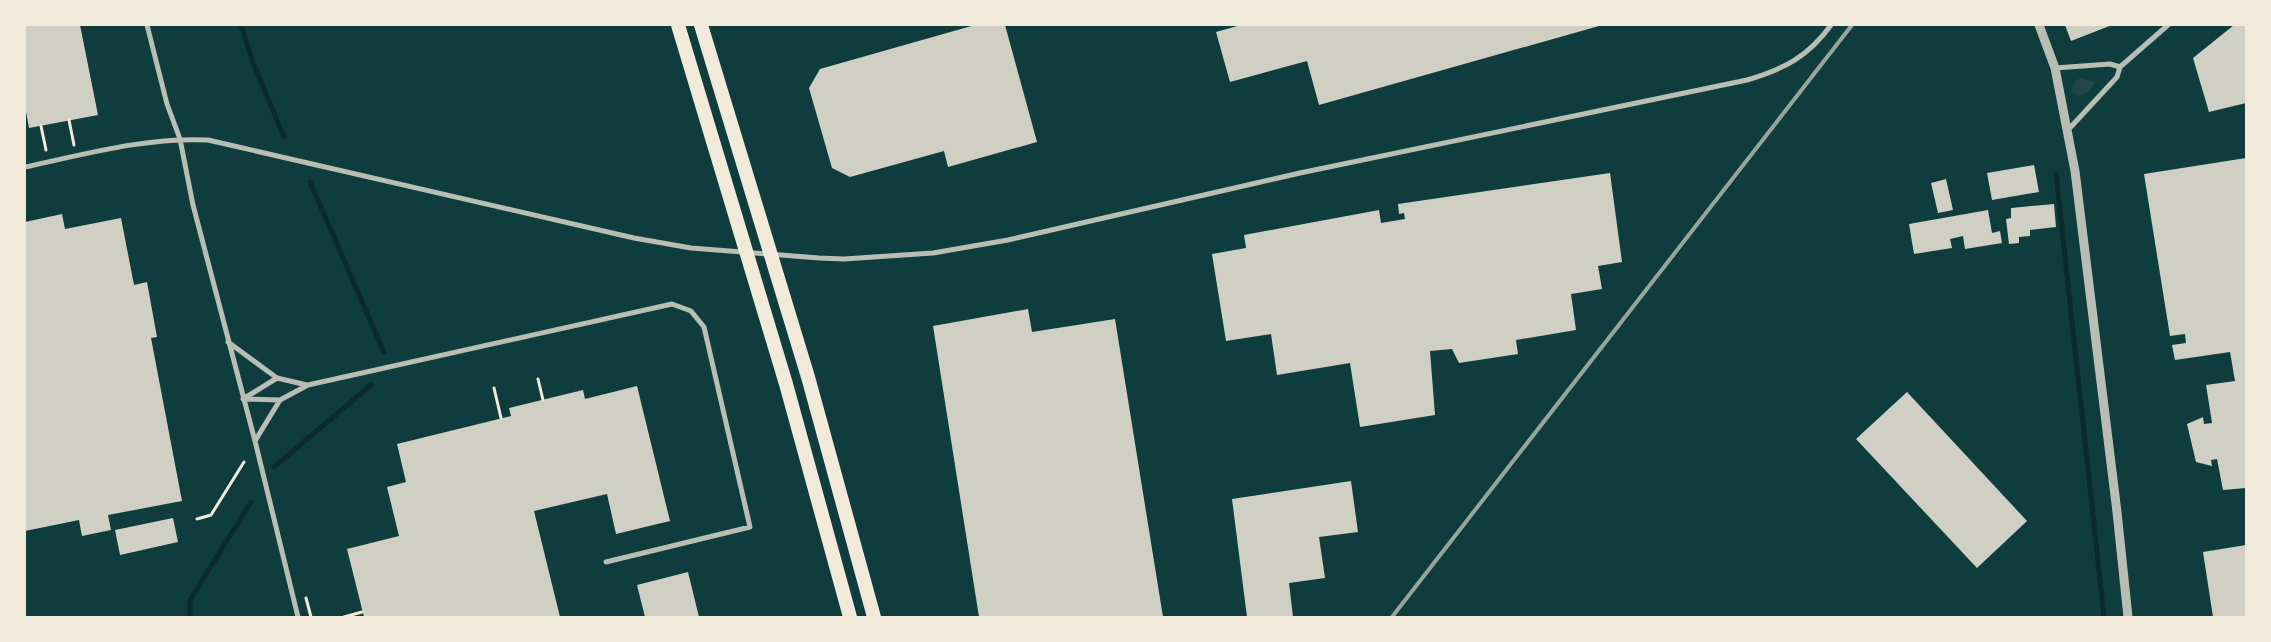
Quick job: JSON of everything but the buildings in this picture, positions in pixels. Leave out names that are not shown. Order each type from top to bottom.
[{"type":"highway","points":[[678,25],[786,384],[850,617]]},
{"type":"highway","points":[[701,25],[808,377],[874,617]]},
{"type":"street","points":[[147,25],[167,104],[180,139],[192,205],[255,441],[298,617]]},
{"type":"street","points":[[25,167],[145,142],[180,139],[208,140],[634,238],[691,248],[844,260],[933,253],[1008,240],[1300,173],[1747,80],[1775,71],[1794,62],[1810,49],[1831,25]]},
{"type":"street","points":[[2039,25],[2055,68],[2076,178],[2128,617]]},
{"type":"street","points":[[2068,130],[2116,77],[2120,67],[2168,25]]},
{"type":"street","points":[[2055,68],[2110,64],[2120,67]]},
{"type":"street","points":[[243,399],[280,400],[308,385],[672,304],[691,311],[704,327],[750,527],[606,562]]},
{"type":"street","points":[[228,342],[277,378],[308,385]]},
{"type":"street","points":[[243,399],[277,378]]},
{"type":"street","points":[[255,441],[280,400]]},
{"type":"path","points":[[69,120],[74,145]]},
{"type":"path","points":[[41,126],[46,150]]},
{"type":"path","points":[[538,379],[543,400]]},
{"type":"path","points":[[494,388],[501,418]]},
{"type":"path","points":[[198,519],[211,515],[244,462]]},
{"type":"path","points":[[344,617],[362,612]]},
{"type":"shaded area","points":[[2081,78],[2095,82],[2088,92],[2078,96],[2071,91],[2075,81]]},
{"type":"waterway","points":[[241,25],[252,60],[284,137]]},
{"type":"waterway","points":[[2056,174],[2104,617]]},
{"type":"waterway","points":[[310,182],[384,352]]},
{"type":"waterway","points":[[274,467],[371,385]]},
{"type":"waterway","points":[[190,617],[190,600],[251,502]]},
{"type":"railway","points":[[1392,617],[1852,25]]}]
